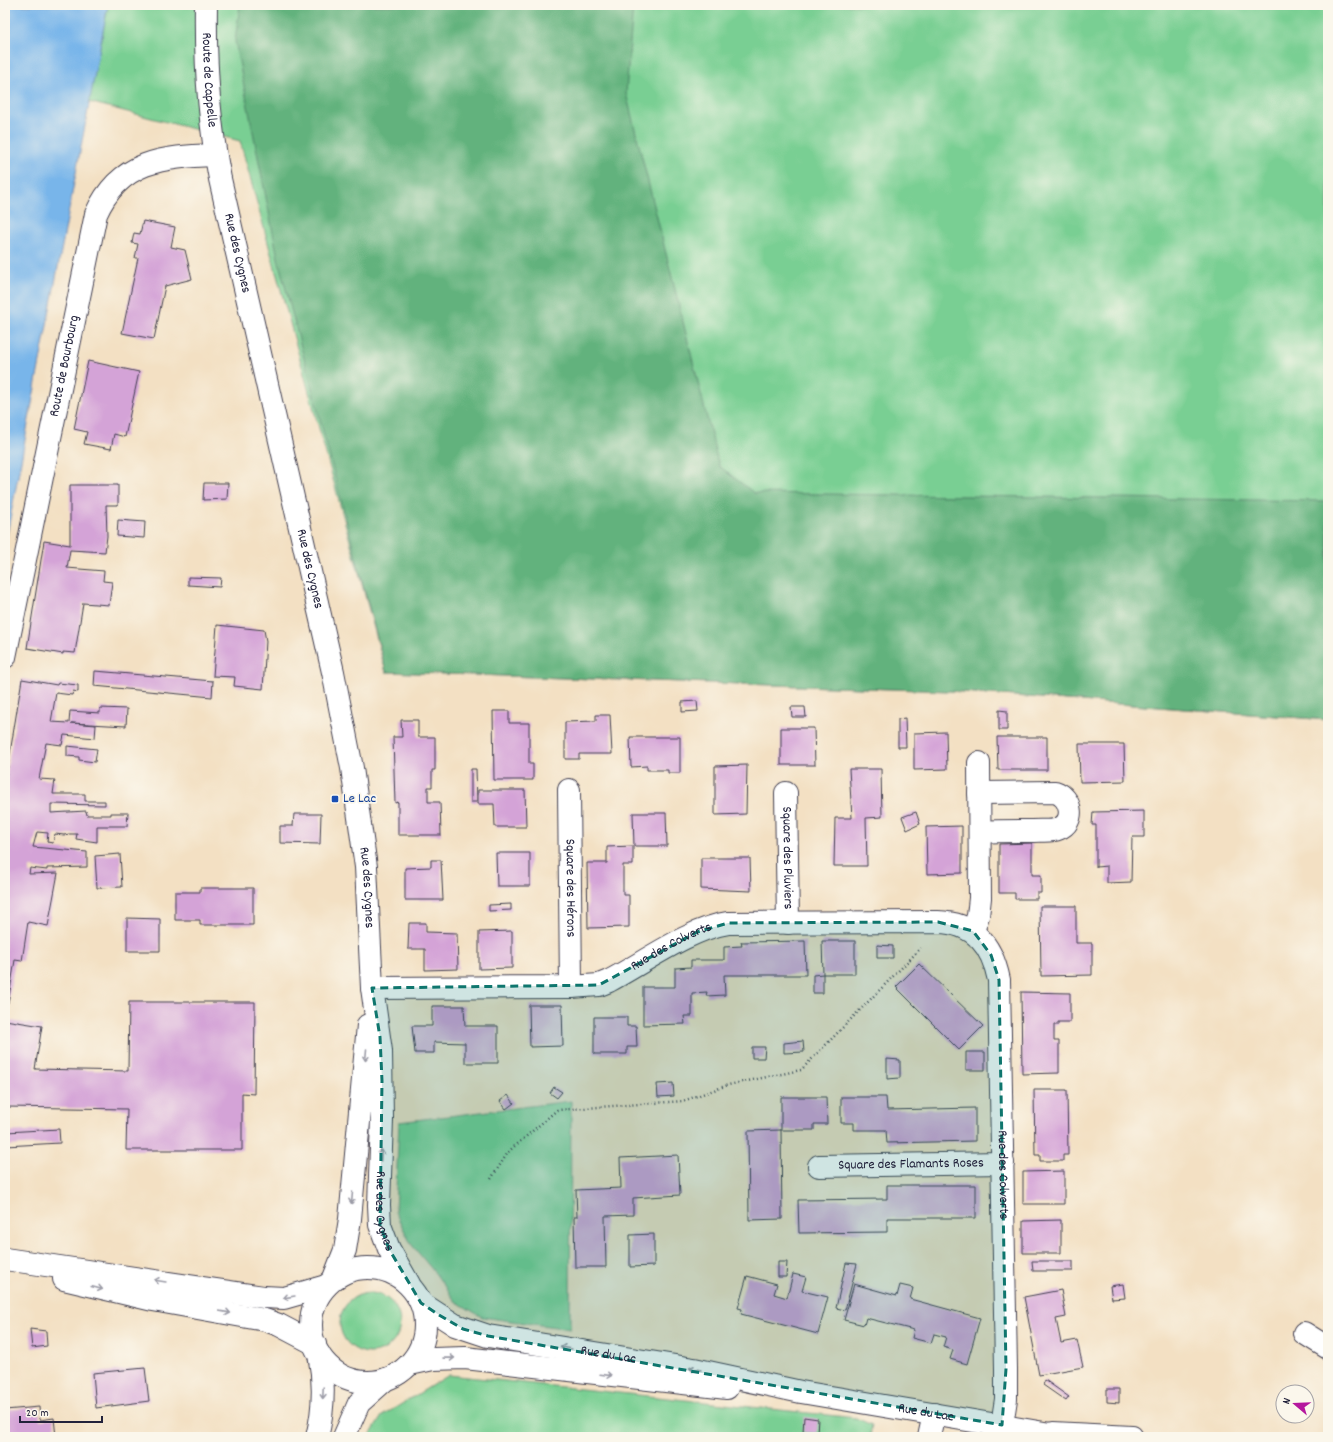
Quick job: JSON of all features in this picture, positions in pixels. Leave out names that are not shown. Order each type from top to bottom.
[{"type":"street","name":"Route de Cappelle","points":[[206,5],[206,59],[215,155]]},
{"type":"street","name":"Route de Bourbourg","points":[[5,657],[96,214],[103,200],[111,189],[135,169],[176,156],[215,155]]},
{"type":"street","name":"Rue des Cygnes","points":[[215,155],[346,733],[360,816],[366,867],[372,988],[380,1037],[382,1081],[380,1225],[389,1249],[409,1284]]},
{"type":"street","points":[[973,931],[980,908],[979,763]]},
{"type":"street","name":"Square des Hérons","points":[[569,790],[571,987]]},
{"type":"street","points":[[979,793],[1055,792],[1062,794],[1071,810],[1067,823],[1056,830],[980,832]]},
{"type":"street","name":"Square des Pluviers","points":[[786,793],[788,923]]},
{"type":"street","name":"Rue des Colverts","points":[[372,988],[571,987],[599,984],[609,981],[706,928],[728,923],[946,922],[973,931],[991,955],[999,980],[1006,1369],[1006,1399],[1002,1425]]},
{"type":"street","name":"Rue des Cygnes","points":[[330,1282],[345,1250],[350,1219],[372,988]]},
{"type":"street","name":"Square des Flamants Roses","points":[[819,1166],[1002,1163]]},
{"type":"street","points":[[5,1259],[264,1297],[288,1297],[330,1282],[354,1269],[375,1268],[391,1272],[409,1284],[421,1303],[425,1315],[425,1333],[420,1349],[410,1364],[401,1372],[386,1379],[368,1382],[351,1379],[331,1368],[317,1349],[279,1325],[265,1320],[131,1296],[5,1265]]},
{"type":"street","points":[[317,1437],[324,1396],[323,1375],[311,1327],[312,1314],[316,1301],[330,1282]]},
{"type":"street","name":"Rue du Lac","points":[[421,1303],[455,1325],[484,1335],[694,1369],[801,1392],[1059,1435],[1132,1437]]},
{"type":"street","points":[[1304,1333],[1328,1348]]},
{"type":"street","name":"Rue du Lac","points":[[410,1364],[433,1359],[465,1358],[710,1387],[801,1392]]},
{"type":"street","points":[[344,1437],[359,1403],[386,1379]]},
{"type":"street","points":[[929,1437],[934,1414]]},
{"type":"path","points":[[491,1179],[509,1151],[557,1110],[683,1101],[728,1085],[801,1070],[946,922]]},
{"type":"highlighted area","points":[[938,922],[973,931],[991,955],[999,980],[1006,1369],[1002,1425],[488,1336],[463,1329],[421,1303],[389,1249],[380,1225],[382,1081],[380,1037],[372,988],[599,985],[697,932],[728,923]]},
{"type":"green space","points":[[108,5],[1328,5],[1328,720],[950,691],[386,672],[240,141],[89,102]]},
{"type":"green space","points":[[240,5],[633,5],[626,93],[719,466],[754,493],[1328,501],[1328,720],[950,691],[386,672],[279,263],[235,41]]},
{"type":"green space","points":[[571,1101],[570,1329],[482,1317],[455,1301],[435,1273],[411,1244],[395,1212],[399,1122]]},
{"type":"green space","points":[[370,1293],[387,1298],[395,1306],[400,1323],[395,1340],[387,1348],[370,1353],[353,1348],[345,1340],[340,1323],[345,1306],[353,1298]]},
{"type":"green space","points":[[449,1375],[856,1418],[872,1425],[870,1437],[369,1437],[382,1416]]},
{"type":"water","points":[[5,5],[108,5],[5,545]]},
{"type":"building","points":[[143,221],[175,227],[171,247],[185,250],[192,279],[165,286],[154,339],[122,333],[138,258],[135,258],[138,244],[132,243],[134,233],[140,234]]},
{"type":"building","points":[[88,361],[139,372],[125,437],[114,434],[111,449],[84,444],[87,432],[74,429]]},
{"type":"building","points":[[204,483],[228,483],[227,499],[203,500]]},
{"type":"building","points":[[70,485],[118,485],[118,505],[106,505],[107,536],[105,552],[70,550],[67,568],[104,571],[103,581],[112,582],[109,605],[83,603],[75,653],[63,652],[63,654],[27,648],[44,541],[70,545]]},
{"type":"building","points":[[118,520],[145,522],[144,538],[117,536]]},
{"type":"building","points":[[188,577],[221,578],[220,587],[188,585]]},
{"type":"building","points":[[217,625],[264,630],[266,641],[263,689],[234,686],[235,677],[213,676]]},
{"type":"building","points":[[95,671],[213,681],[212,697],[94,686]]},
{"type":"building","points":[[22,679],[57,685],[58,683],[78,685],[78,692],[73,691],[72,695],[56,693],[51,722],[69,723],[70,711],[100,713],[100,708],[127,709],[126,726],[71,723],[96,725],[95,738],[64,735],[62,745],[46,743],[39,779],[55,780],[53,794],[85,794],[85,801],[105,801],[105,805],[51,804],[51,813],[86,811],[87,815],[111,815],[111,813],[128,813],[127,826],[97,826],[97,842],[76,839],[77,834],[55,834],[53,843],[47,842],[48,833],[37,832],[33,847],[87,852],[87,867],[47,868],[47,870],[30,868],[29,874],[58,873],[48,926],[28,922],[22,961],[15,960],[8,1003],[5,1003],[5,784]]},
{"type":"building","points":[[697,701],[698,711],[682,712],[682,702]]},
{"type":"building","points":[[791,707],[805,707],[806,717],[792,717]]},
{"type":"building","points":[[999,710],[1007,711],[1007,730],[999,730]]},
{"type":"building","points":[[493,711],[509,711],[509,723],[529,723],[529,764],[533,764],[533,780],[494,780]]},
{"type":"building","points":[[596,715],[610,715],[612,754],[579,754],[579,759],[565,759],[565,722],[596,721]]},
{"type":"building","points":[[905,718],[906,747],[898,747],[898,719]]},
{"type":"building","points":[[401,720],[418,720],[418,737],[435,737],[435,770],[432,770],[432,787],[428,787],[428,802],[440,802],[441,835],[398,835],[398,802],[395,803],[393,737],[402,737]]},
{"type":"building","points":[[781,728],[814,728],[815,765],[781,765]]},
{"type":"building","points":[[946,732],[947,769],[914,770],[914,733]]},
{"type":"building","points":[[630,737],[680,737],[680,773],[668,773],[668,770],[647,770],[647,766],[631,767]]},
{"type":"building","points":[[997,737],[1047,737],[1047,770],[998,770]]},
{"type":"building","points":[[1079,744],[1124,744],[1125,781],[1080,782]]},
{"type":"building","points":[[67,746],[97,749],[95,762],[79,760],[79,757],[67,756]]},
{"type":"building","points":[[747,765],[746,814],[715,815],[715,766]]},
{"type":"building","points":[[471,769],[476,769],[477,802],[471,802]]},
{"type":"building","points":[[849,769],[881,769],[882,817],[866,818],[867,866],[834,866],[835,818],[852,818]]},
{"type":"building","points":[[478,790],[525,790],[526,827],[495,827],[494,804],[478,804]]},
{"type":"building","points":[[1144,811],[1144,837],[1132,837],[1131,882],[1107,883],[1107,866],[1096,867],[1096,825],[1092,825],[1093,812]]},
{"type":"building","points":[[916,812],[920,824],[907,830],[902,817]]},
{"type":"building","points":[[633,813],[666,813],[667,846],[634,846]]},
{"type":"building","points":[[294,814],[321,814],[320,844],[280,843],[280,826],[293,826]]},
{"type":"building","points":[[962,826],[962,873],[927,874],[926,827]]},
{"type":"building","points":[[1032,843],[1032,875],[1041,875],[1041,893],[1037,893],[1037,899],[1015,899],[1015,893],[999,893],[999,844]]},
{"type":"building","points":[[633,846],[633,865],[623,865],[623,895],[629,895],[629,927],[588,928],[587,863],[607,863],[607,847]]},
{"type":"building","points":[[496,853],[530,853],[530,886],[497,886]]},
{"type":"building","points":[[120,854],[122,887],[97,888],[95,856]]},
{"type":"building","points":[[701,858],[750,858],[751,891],[701,889]]},
{"type":"building","points":[[431,860],[441,860],[443,900],[405,900],[405,868],[431,867]]},
{"type":"building","points":[[200,888],[253,888],[253,925],[200,925],[200,920],[175,920],[175,892],[200,892]]},
{"type":"building","points":[[511,904],[511,910],[489,911],[489,905]]},
{"type":"building","points":[[1040,906],[1076,906],[1076,943],[1092,943],[1092,975],[1041,976]]},
{"type":"building","points":[[127,918],[160,919],[160,951],[127,951]]},
{"type":"building","points":[[409,923],[426,923],[426,932],[457,933],[458,969],[425,970],[425,949],[408,949]]},
{"type":"building","points":[[512,931],[512,968],[479,969],[479,932]]},
{"type":"building","points":[[805,941],[806,975],[724,975],[725,995],[706,996],[707,992],[692,993],[692,1016],[684,1016],[685,1024],[643,1025],[643,987],[675,987],[675,968],[691,967],[691,960],[724,960],[724,947],[742,946],[741,942]]},
{"type":"building","points":[[822,941],[855,941],[855,974],[823,974]]},
{"type":"building","points":[[877,945],[893,946],[893,958],[877,958]]},
{"type":"building","points":[[919,964],[983,1026],[959,1050],[896,987]]},
{"type":"building","points":[[823,974],[823,993],[813,993],[813,975]]},
{"type":"building","points":[[1021,992],[1070,993],[1070,1022],[1058,1022],[1058,1025],[1054,1025],[1054,1041],[1059,1041],[1059,1073],[1022,1074]]},
{"type":"building","points":[[129,1002],[255,1002],[254,1094],[242,1093],[242,1150],[126,1150],[127,1109],[8,1107],[6,1132],[59,1129],[60,1143],[5,1146],[5,1020],[42,1026],[35,1069],[128,1071]]},
{"type":"building","points":[[529,1005],[562,1005],[563,1046],[530,1047]]},
{"type":"building","points":[[432,1006],[464,1006],[465,1026],[498,1026],[498,1063],[465,1063],[465,1043],[434,1042],[434,1053],[415,1053],[412,1026],[432,1026]]},
{"type":"building","points":[[594,1017],[627,1017],[627,1026],[636,1026],[637,1047],[627,1047],[627,1054],[594,1054]]},
{"type":"building","points":[[803,1041],[804,1052],[784,1053],[784,1043]]},
{"type":"building","points":[[752,1047],[765,1047],[764,1058],[752,1058]]},
{"type":"building","points":[[966,1052],[985,1052],[985,1070],[966,1070]]},
{"type":"building","points":[[887,1059],[900,1060],[900,1078],[887,1079]]},
{"type":"building","points":[[673,1083],[674,1096],[658,1097],[657,1084]]},
{"type":"building","points":[[554,1087],[562,1092],[557,1098],[550,1093]]},
{"type":"building","points":[[1034,1090],[1067,1090],[1068,1155],[1063,1155],[1063,1161],[1040,1161],[1040,1155],[1035,1155]]},
{"type":"building","points":[[508,1095],[514,1103],[506,1109],[500,1101]]},
{"type":"building","points":[[781,1097],[826,1097],[827,1124],[814,1124],[814,1130],[781,1130]]},
{"type":"building","points":[[841,1097],[886,1097],[887,1110],[975,1108],[975,1141],[887,1143],[886,1130],[854,1130],[854,1123],[841,1123]]},
{"type":"building","points":[[781,1130],[782,1219],[749,1220],[748,1131]]},
{"type":"building","points":[[678,1155],[680,1195],[633,1198],[633,1215],[605,1216],[606,1267],[575,1267],[574,1217],[577,1217],[576,1190],[621,1188],[620,1158]]},
{"type":"building","points":[[1064,1171],[1064,1204],[1023,1204],[1023,1172]]},
{"type":"building","points":[[887,1185],[976,1185],[976,1218],[887,1218],[887,1232],[799,1233],[798,1200],[887,1199]]},
{"type":"building","points":[[1061,1220],[1061,1253],[1023,1253],[1023,1221]]},
{"type":"building","points":[[654,1234],[654,1266],[630,1267],[630,1235]]},
{"type":"building","points":[[1032,1261],[1073,1261],[1073,1271],[1033,1271]]},
{"type":"building","points":[[778,1262],[787,1262],[786,1277],[778,1277]]},
{"type":"building","points":[[846,1263],[857,1264],[845,1310],[836,1308]]},
{"type":"building","points":[[793,1274],[806,1277],[802,1291],[828,1297],[818,1334],[741,1314],[742,1309],[738,1308],[747,1276],[777,1284],[774,1294],[787,1298]]},
{"type":"building","points":[[854,1284],[897,1296],[900,1285],[913,1288],[910,1299],[980,1318],[967,1364],[950,1359],[953,1350],[943,1347],[946,1337],[934,1334],[931,1343],[912,1338],[914,1330],[866,1318],[864,1325],[844,1320]]},
{"type":"building","points":[[1123,1284],[1125,1298],[1112,1299],[1110,1286]]},
{"type":"building","points":[[1061,1290],[1066,1317],[1056,1319],[1061,1343],[1077,1340],[1083,1367],[1039,1375],[1024,1297]]},
{"type":"building","points":[[30,1329],[46,1331],[47,1346],[32,1348]]},
{"type":"building","points":[[145,1368],[149,1401],[96,1408],[93,1373]]},
{"type":"building","points":[[1045,1380],[1069,1397],[1066,1401],[1043,1385]]},
{"type":"building","points":[[1107,1389],[1119,1389],[1119,1403],[1107,1402]]},
{"type":"building","points":[[39,1407],[40,1420],[54,1418],[56,1437],[5,1437],[5,1410]]},
{"type":"building","points":[[804,1417],[818,1419],[817,1433],[803,1432]]},
{"type":"place","name":"Le Lac","points":[[335,799]]}]
